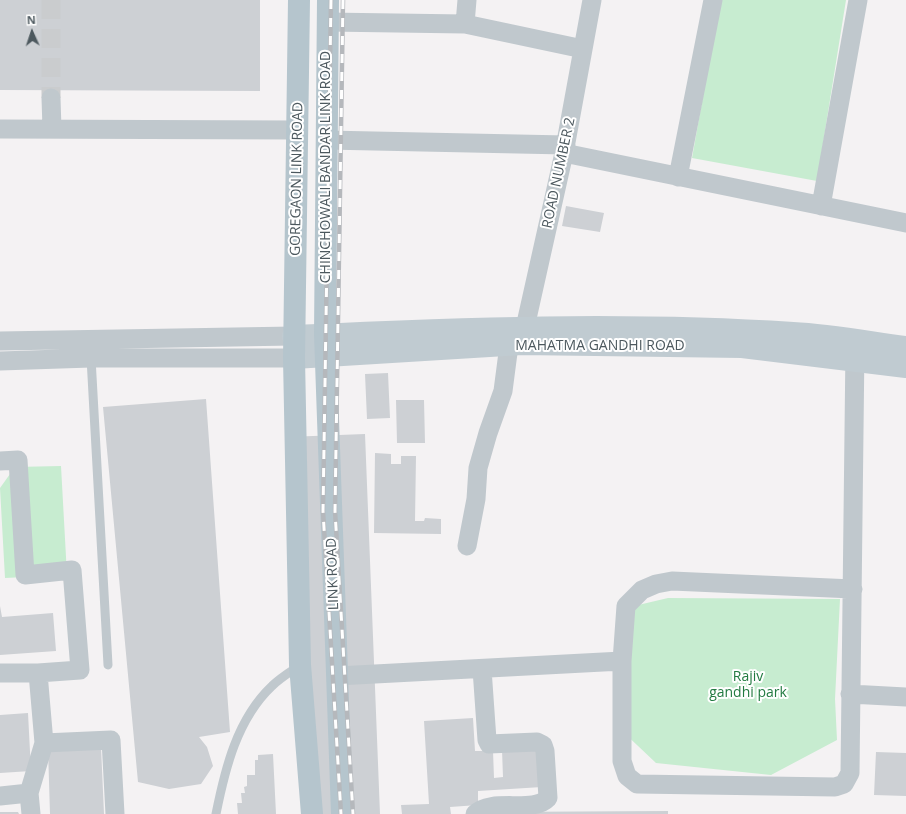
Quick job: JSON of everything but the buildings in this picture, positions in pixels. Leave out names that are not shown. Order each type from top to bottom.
[{"type":"main road","name":"GOREGAON LINK ROAD","points":[[294,358],[293,336],[298,130],[299,0]]},
{"type":"main road","name":"CHINCHOWALI BANDAR LINK ROAD","points":[[325,334],[328,0]]},
{"type":"main road","name":"MAHATMA GANDHI ROAD","points":[[294,358],[680,327],[795,333],[906,367]]},
{"type":"main road","name":"MAHATMA GANDHI ROAD","points":[[293,336],[325,334],[518,339]]},
{"type":"main road","name":"LINK ROAD","points":[[325,334],[342,814]]},
{"type":"main road","name":"MAHATMA GANDHI ROAD","points":[[855,351],[906,347]]},
{"type":"main road","points":[[294,358],[300,665],[312,814]]},
{"type":"street","points":[[465,24],[467,0]]},
{"type":"street","name":"ROAD NUMBER 2","points":[[467,546],[476,499],[478,468],[518,339],[565,149],[592,0]]},
{"type":"street","points":[[678,177],[713,0]]},
{"type":"street","points":[[821,206],[858,0]]},
{"type":"street","points":[[327,22],[465,24],[583,49]]},
{"type":"street","points":[[51,98],[52,129]]},
{"type":"street","points":[[0,129],[298,130]]},
{"type":"street","points":[[326,140],[565,149],[678,177],[906,223]]},
{"type":"street","points":[[0,341],[293,336]]},
{"type":"street","points":[[853,589],[672,581],[656,584],[642,590],[626,606],[622,661],[622,762],[627,776],[637,784],[835,787],[844,784],[850,773],[850,694],[853,589],[855,351]]},
{"type":"street","points":[[0,361],[91,358],[294,358]]},
{"type":"street","points":[[0,461],[18,460],[25,575],[72,570],[80,670],[38,673],[0,673]]},
{"type":"street","points":[[337,676],[622,661]]},
{"type":"street","points":[[475,814],[485,808],[540,805],[548,798],[545,750],[543,745],[537,742],[489,744],[487,740],[482,669]]},
{"type":"street","points":[[31,814],[29,794],[44,744],[38,673]]},
{"type":"street","points":[[850,694],[906,697]]},
{"type":"street","points":[[44,744],[111,740],[115,814]]},
{"type":"street","points":[[0,796],[29,794]]},
{"type":"lane","points":[[91,358],[108,665]]},
{"type":"lane","points":[[216,814],[222,785],[233,749],[249,714],[272,686],[300,665]]},
{"type":"green space","points":[[720,0],[846,0],[817,181],[692,158]]},
{"type":"green space","points":[[61,466],[67,575],[5,578],[0,488],[15,467]]},
{"type":"green space","name":"Rajiv gandhi park","points":[[668,598],[840,599],[835,699],[837,740],[771,775],[656,763],[619,728],[634,606]]},
{"type":"tunnel","points":[[51,0],[51,98]]},
{"type":"railway","points":[[331,0],[323,511],[341,814]]},
{"type":"railway","points":[[343,0],[335,511],[353,814]]}]
